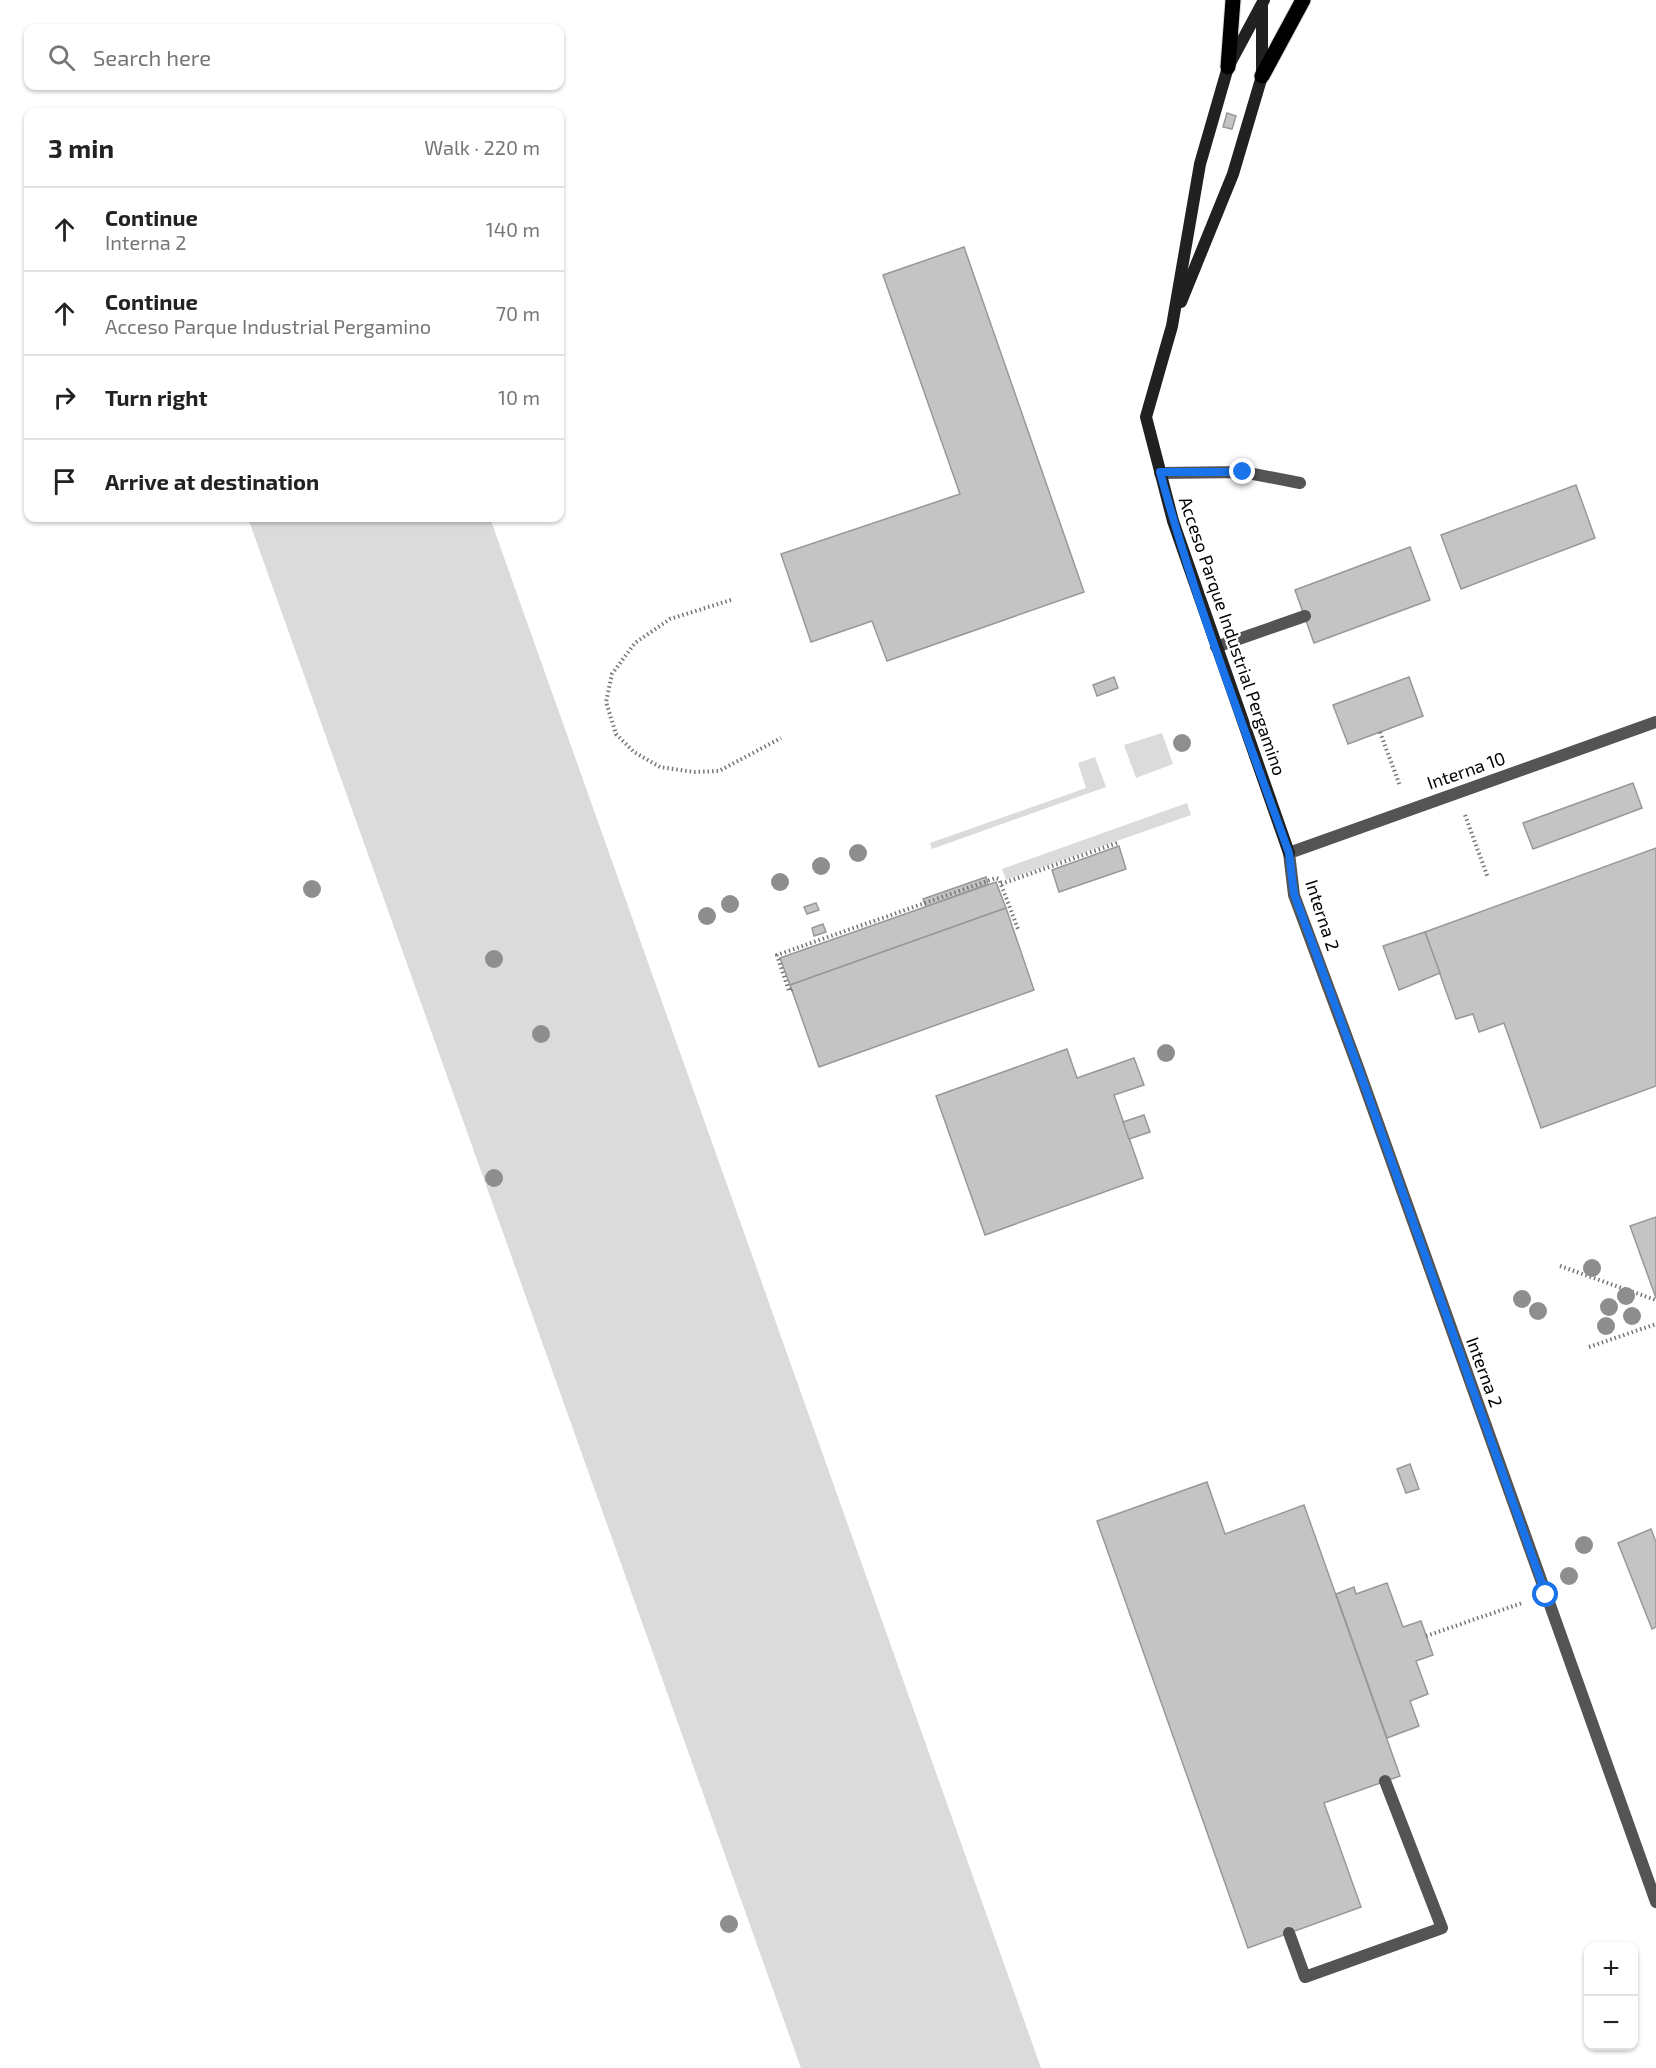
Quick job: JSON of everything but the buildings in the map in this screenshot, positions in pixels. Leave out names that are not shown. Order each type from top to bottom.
[{"type":"main road","points":[[1228,67],[1233,0]]},
{"type":"main road","points":[[1262,76],[1303,0]]},
{"type":"street","name":"Acceso Parque Industrial Pergamino","points":[[1172,326],[1200,164],[1228,67],[1263,3]]},
{"type":"street","name":"Acceso Parque Industrial Pergamino","points":[[1263,3],[1262,76],[1233,174],[1172,326],[1146,417],[1173,520],[1289,853]]},
{"type":"street","points":[[1160,472],[1243,472],[1300,483]]},
{"type":"street","points":[[1216,647],[1305,616]]},
{"type":"street","name":"Interna 10","points":[[1289,853],[1656,722]]},
{"type":"street","name":"Interna 2","points":[[1289,853],[1294,894],[1656,1902]]},
{"type":"street","points":[[1289,1934],[1305,1977],[1442,1928],[1385,1781]]},
{"type":"path","points":[[731,600],[670,619],[636,643],[612,674],[606,702],[616,734],[634,752],[660,767],[694,772],[719,771],[781,738]]},
{"type":"path","points":[[1380,732],[1408,809]]},
{"type":"path","points":[[1457,792],[1488,878]]},
{"type":"path","points":[[1001,884],[1117,843]]},
{"type":"path","points":[[792,989],[789,991],[777,955],[996,878],[999,879],[1018,929]]},
{"type":"path","points":[[1560,1266],[1656,1300]]},
{"type":"path","points":[[1589,1347],[1656,1324]]},
{"type":"path","points":[[1426,1636],[1546,1595]]},
{"type":"shaded area","points":[[249,522],[491,522],[1041,2068],[801,2068]]},
{"type":"shaded area","points":[[1162,733],[1173,764],[1136,778],[1124,745]]},
{"type":"shaded area","points":[[1095,757],[1106,787],[932,849],[930,843],[1086,788],[1078,763]]},
{"type":"shaded area","points":[[1187,803],[1191,815],[1006,880],[1002,869]]},
{"type":"route","points":[[1243,472],[1160,472],[1196,589],[1289,853],[1294,894],[1546,1595]]}]
